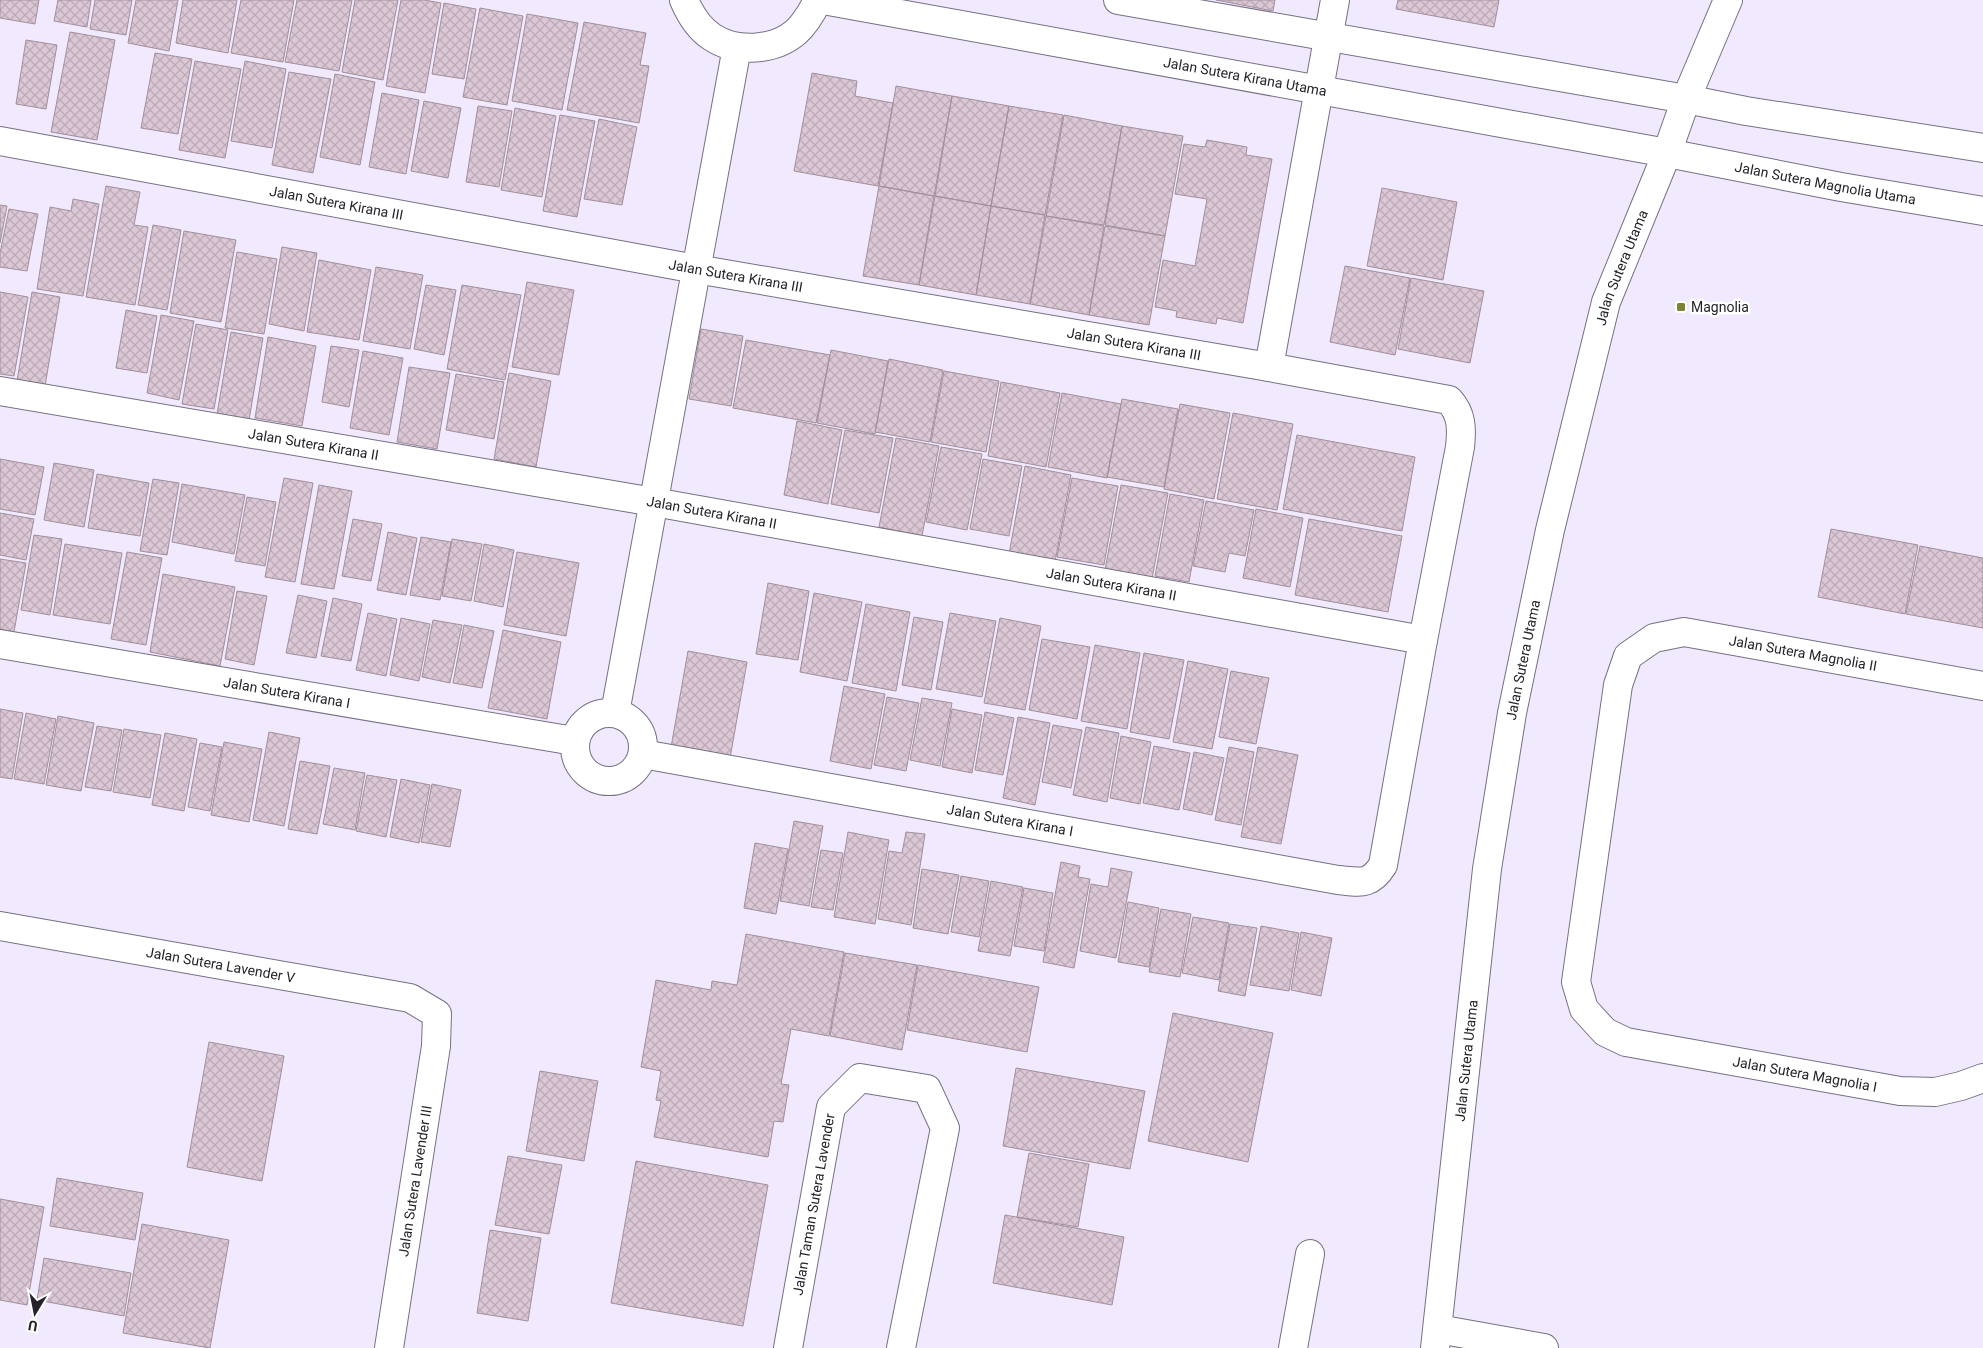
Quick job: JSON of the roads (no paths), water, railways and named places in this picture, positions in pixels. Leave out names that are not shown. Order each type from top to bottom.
[{"type":"street","points":[[684,0],[693,19],[712,37],[737,47],[764,46],[778,43],[796,33],[809,18],[818,0]]},
{"type":"street","name":"Jalan Sutera Kirana Utama","points":[[823,0],[1667,153]]},
{"type":"street","points":[[1118,0],[1746,111],[1983,148]]},
{"type":"street","points":[[1269,367],[1335,0]]},
{"type":"street","name":"Jalan Sutera Utama","points":[[1437,1339],[1487,870],[1512,713],[1550,530],[1606,302],[1667,153],[1686,99],[1728,0]]},
{"type":"street","points":[[616,713],[737,47]]},
{"type":"street","name":"Jalan Sutera Kirana III","points":[[0,141],[696,269],[1269,367],[1449,400],[1456,408],[1460,419],[1460,447],[1422,640]]},
{"type":"street","name":"Jalan Sutera Magnolia Utama","points":[[1667,153],[1841,187],[1983,211]]},
{"type":"street","name":"Jalan Sutera Kirana II","points":[[0,391],[654,502],[1422,640]]},
{"type":"street","name":"Jalan Sutera Magnolia II","points":[[1628,656],[1654,638],[1684,632],[1983,686]]},
{"type":"street","name":"Jalan Sutera Kirana I","points":[[643,754],[1338,880],[1361,882],[1376,876],[1384,866],[1422,640]]},
{"type":"street","name":"Jalan Sutera Kirana I","points":[[0,644],[574,741]]},
{"type":"street","name":"Jalan Sutera Magnolia I","points":[[1628,656],[1618,685],[1576,982],[1584,1009],[1605,1032],[1626,1042],[1900,1091],[1935,1092],[1961,1086],[1983,1078]]},
{"type":"street","points":[[616,713],[628,718],[638,728],[644,740],[643,754],[637,768],[625,778],[610,782],[595,779],[583,770],[576,756],[574,741],[582,724],[597,714],[616,713]]},
{"type":"street","name":"Jalan Sutera Lavender V","points":[[0,926],[410,998],[437,1014]]},
{"type":"street","name":"Jalan Sutera Lavender III","points":[[389,1348],[436,1046],[437,1014]]},
{"type":"street","name":"Jalan Taman Sutera Lavender","points":[[788,1348],[831,1107],[860,1078],[927,1089],[945,1128],[901,1348]]},
{"type":"street","points":[[1293,1348],[1310,1254]]},
{"type":"street","points":[[1437,1339],[1544,1348]]},
{"type":"place","name":"Magnolia","points":[[1681,307]]}]
